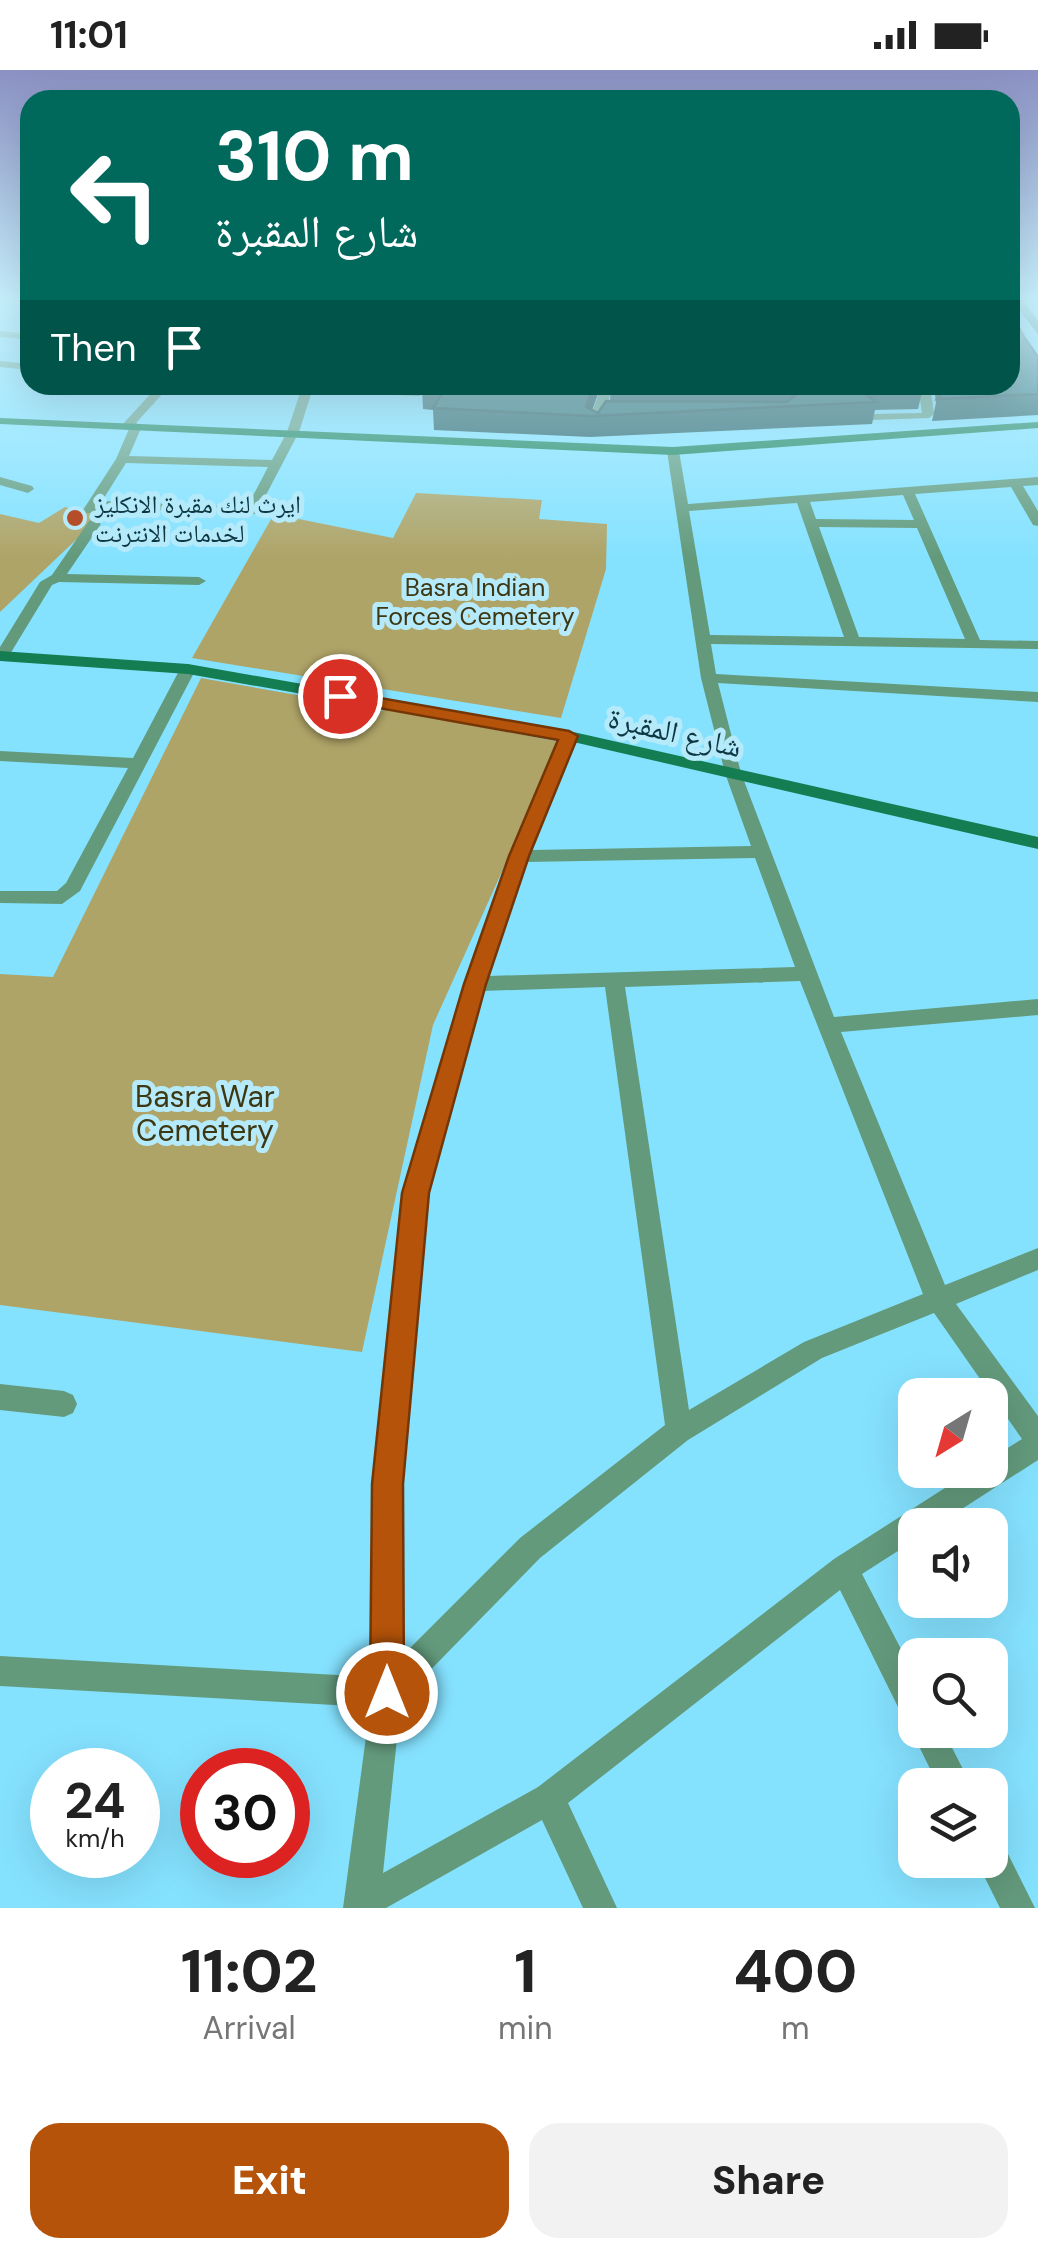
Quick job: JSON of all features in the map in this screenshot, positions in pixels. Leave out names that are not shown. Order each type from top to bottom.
[{"type":"street","points":[[57,578],[122,458],[132,426],[157,395]]},
{"type":"street","points":[[92,512],[242,513],[256,507],[293,432],[305,395]]},
{"type":"street","points":[[605,395],[596,422],[613,415]]},
{"type":"street","points":[[870,417],[925,416],[925,395]]},
{"type":"street","points":[[0,421],[673,451],[1038,425]]},
{"type":"street","points":[[360,1906],[549,1798],[844,1569],[1038,1441],[937,1297],[807,974],[733,773],[709,678],[673,451]]},
{"type":"street","points":[[122,458],[277,464]]},
{"type":"street","points":[[681,508],[1038,480]]},
{"type":"street","points":[[0,482],[28,489]]},
{"type":"street","points":[[1014,482],[1038,522]]},
{"type":"street","points":[[907,490],[974,644]]},
{"type":"street","points":[[802,498],[853,642]]},
{"type":"street","points":[[811,523],[922,524]]},
{"type":"street","points":[[1,656],[47,582],[57,578],[199,581]]},
{"type":"street","points":[[702,639],[1038,645]]},
{"type":"street","name":"شارع المقبرة","points":[[1,656],[188,669],[569,736],[1038,843]]},
{"type":"street","points":[[0,898],[62,898],[73,886],[188,669]]},
{"type":"street","points":[[709,678],[1038,697]]},
{"type":"street","points":[[360,1906],[387,1693],[388,1484],[416,1193],[475,984],[519,856],[569,736]]},
{"type":"street","points":[[0,756],[138,763]]},
{"type":"street","points":[[519,856],[763,852]]},
{"type":"street","points":[[475,984],[807,974]]},
{"type":"street","points":[[614,978],[679,1431]]},
{"type":"street","points":[[827,1025],[1038,1007]]},
{"type":"street","points":[[0,1671],[387,1693],[530,1548],[679,1431],[814,1350],[1038,1259]]},
{"type":"street","points":[[0,1396],[64,1404]]},
{"type":"street","points":[[844,1569],[898,1675]]},
{"type":"street","points":[[549,1798],[600,1908]]},
{"type":"street","points":[[1002,1878],[1018,1908]]},
{"type":"green space","name":"Basra Indian Forces Cemetery","points":[[416,493],[542,500],[539,519],[607,524],[606,569],[561,718],[192,658],[274,514],[393,538]]},
{"type":"green space","points":[[65,507],[101,516],[0,612],[0,514],[39,523]]},
{"type":"green space","name":"Basra War Cemetery","points":[[201,678],[314,698],[338,714],[366,716],[387,709],[560,742],[433,1025],[362,1352],[0,1305],[0,974],[53,977]]},
{"type":"building","points":[[1020,386],[1038,386],[1038,394],[1020,395]]},
{"type":"building","points":[[441,395],[590,395],[586,407],[598,413],[606,401],[787,402],[796,395],[866,395],[876,402],[591,416],[433,408]]},
{"type":"building","points":[[940,395],[1018,395],[937,399]]},
{"type":"place","name":"ايرث لنك مقبرة الانكليز لخدمات الانترنت","points":[[75,518]]},
{"type":"route","points":[[340,696],[569,736],[519,856],[475,984],[416,1193],[388,1484],[387,1693]]}]
